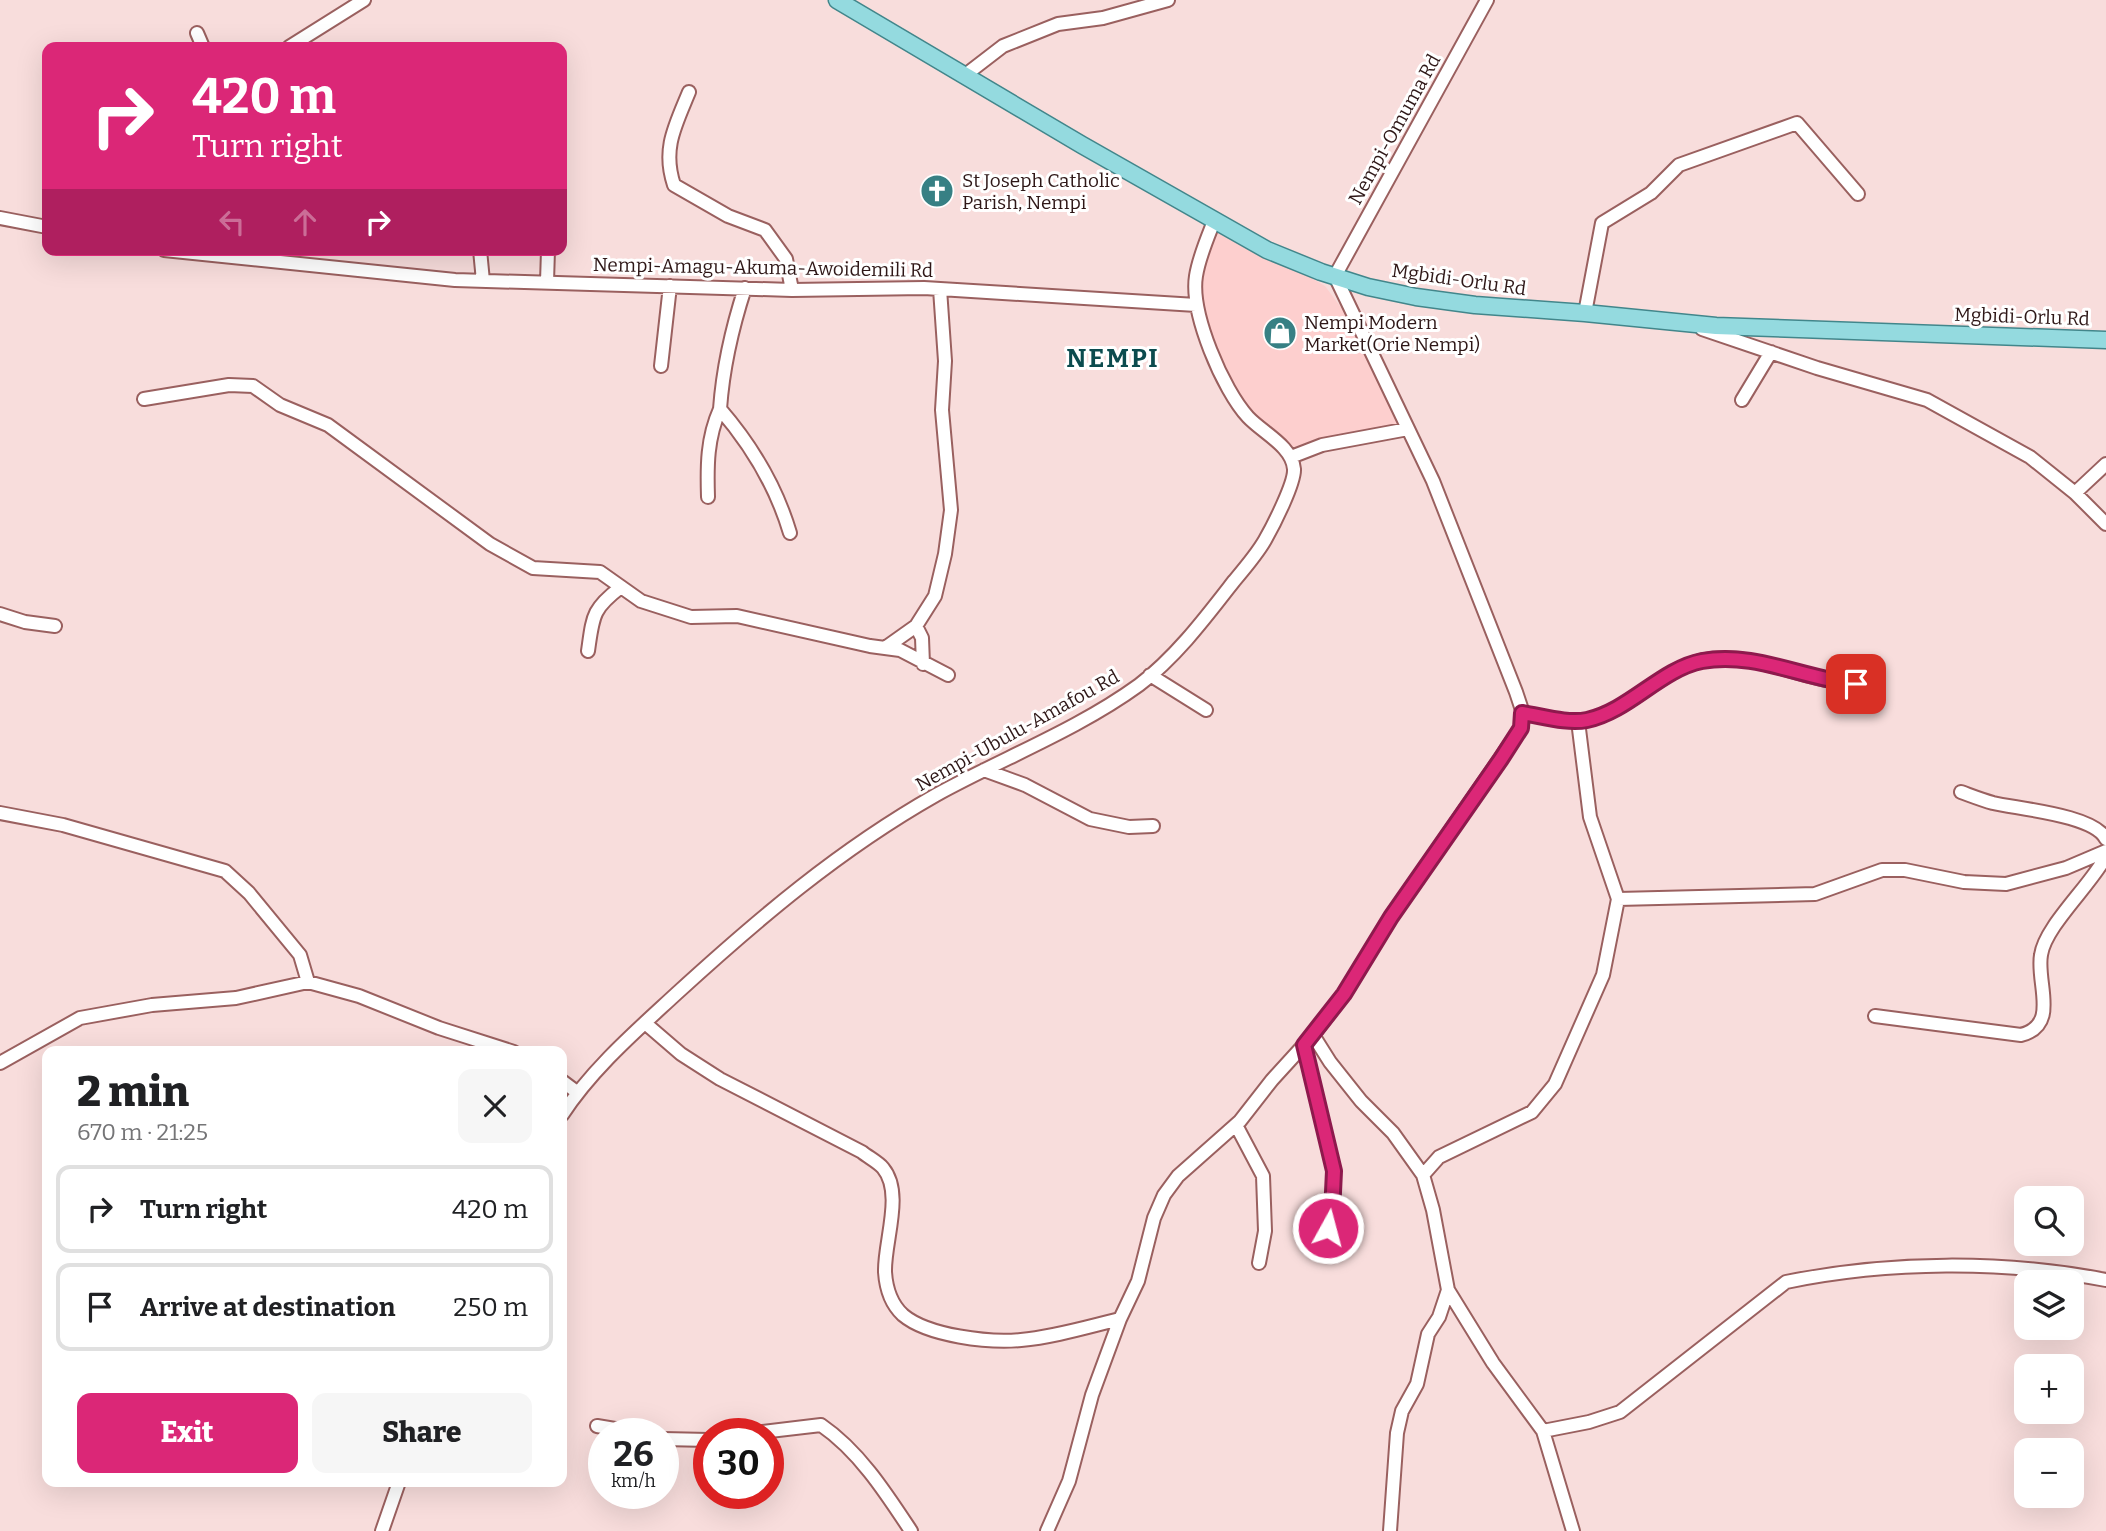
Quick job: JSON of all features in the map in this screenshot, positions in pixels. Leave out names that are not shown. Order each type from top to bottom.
[{"type":"main road","name":"Mgbidi-Orlu Rd","points":[[837,0],[1267,250],[1368,287],[1475,305],[1685,323],[2106,340]]},
{"type":"street","points":[[297,42],[364,0]]},
{"type":"street","points":[[964,76],[1003,46],[1058,24],[1103,18],[1168,0]]},
{"type":"street","name":"Nempi-Omuma Rd","points":[[1335,276],[1486,0]]},
{"type":"street","points":[[197,33],[201,42]]},
{"type":"street","points":[[689,92],[671,144],[668,165],[674,185],[728,216],[765,230],[786,259],[792,289]]},
{"type":"street","points":[[1585,313],[1602,223],[1651,193],[1679,165],[1797,123],[1858,194]]},
{"type":"street","points":[[0,218],[42,226]]},
{"type":"street","points":[[1214,221],[1202,250],[1195,278],[1196,305],[1206,340],[1247,416],[1291,457],[1322,445],[1408,429]]},
{"type":"street","name":"Nempi-Amagu-Akuma-Awoidemili Rd","points":[[213,256],[483,281],[792,289],[940,289],[1196,305]]},
{"type":"street","points":[[276,256],[279,264]]},
{"type":"street","points":[[481,256],[483,281]]},
{"type":"street","points":[[547,282],[548,256]]},
{"type":"street","points":[[1047,1531],[1069,1481],[1092,1395],[1120,1319],[1138,1281],[1154,1218],[1164,1195],[1178,1176],[1236,1125],[1344,994],[1391,917],[1521,728],[1522,713],[1433,481],[1335,276]]},
{"type":"street","points":[[661,366],[670,286]]},
{"type":"street","points":[[708,497],[707,460],[713,425],[720,409],[723,373],[732,328],[745,288]]},
{"type":"street","points":[[885,648],[916,626],[935,596],[945,554],[951,510],[942,411],[944,361],[940,289]]},
{"type":"street","points":[[1685,323],[1927,400],[2030,457],[2075,493],[2106,524]]},
{"type":"street","points":[[1742,400],[1771,352]]},
{"type":"street","points":[[144,399],[229,385],[253,386],[280,405],[328,425],[490,544],[533,568],[600,572],[641,601],[691,617],[737,615],[900,650],[948,675]]},
{"type":"street","points":[[720,409],[744,437],[767,475],[790,533]]},
{"type":"street","name":"Nempi-Ubulu-Amafou Rd","points":[[567,1108],[578,1093],[645,1023],[755,922],[827,866],[868,836],[936,795],[1081,720],[1111,703],[1150,675],[1200,625],[1265,540],[1295,472],[1291,457]]},
{"type":"street","points":[[2075,493],[2106,464]]},
{"type":"street","points":[[588,650],[593,620],[602,601],[621,587]]},
{"type":"street","points":[[0,614],[26,622],[55,626]]},
{"type":"street","points":[[916,626],[922,638],[923,664]]},
{"type":"street","points":[[1522,713],[1578,721],[1612,712],[1663,679],[1698,662],[1721,659],[1754,661],[1837,682],[1874,685]]},
{"type":"street","points":[[1150,675],[1206,710]]},
{"type":"street","points":[[1423,1175],[1439,1157],[1532,1112],[1555,1084],[1603,975],[1618,899],[1590,817],[1578,721]]},
{"type":"street","points":[[984,770],[1025,785],[1090,819],[1129,827],[1153,825]]},
{"type":"street","points":[[1961,792],[1993,803],[2060,815],[2094,827],[2105,835],[2106,839]]},
{"type":"street","points":[[0,813],[63,825],[225,871],[249,893],[300,955],[308,982]]},
{"type":"street","points":[[1618,899],[1815,894],[1882,870],[1905,870],[1964,882],[2006,884],[2106,854]]},
{"type":"street","points":[[1875,1016],[2021,1035],[2034,1032],[2043,1014],[2041,952],[2106,854]]},
{"type":"street","points":[[0,1063],[80,1018],[152,1005],[236,999],[308,982],[359,996],[439,1028],[495,1046]]},
{"type":"street","points":[[645,1023],[681,1054],[720,1079],[862,1152],[883,1167],[890,1181],[892,1198],[885,1272],[889,1296],[902,1314],[942,1332],[983,1340],[1052,1335],[1120,1319]]},
{"type":"street","points":[[1308,1040],[1393,1133],[1423,1175],[1433,1210],[1448,1290],[1493,1363],[1544,1431],[1573,1531]]},
{"type":"street","points":[[1308,1040],[1334,1171],[1332,1213],[1325,1242]]},
{"type":"street","points":[[567,1084],[578,1093]]},
{"type":"street","points":[[1236,1125],[1263,1176],[1265,1231],[1259,1263]]},
{"type":"street","points":[[1544,1431],[1589,1422],[1620,1412],[1786,1282],[1816,1276],[1951,1265],[2079,1275],[2106,1280]]},
{"type":"street","points":[[1390,1531],[1397,1433],[1402,1411],[1417,1384],[1428,1334],[1439,1317],[1448,1290]]},
{"type":"street","points":[[784,1429],[821,1425],[846,1443],[891,1500],[911,1531]]},
{"type":"street","points":[[382,1531],[397,1487]]},
{"type":"shaded area","name":"Nempi Modern Market(Orie Nempi)","points":[[1214,221],[1325,286],[1346,314],[1401,431],[1291,457],[1243,411],[1211,351],[1197,270]]},
{"type":"place","name":"St Joseph Catholic Parish, Nempi","points":[[937,191]]},
{"type":"place","name":"Nempi Modern Market(Orie Nempi)","points":[[1280,333]]},
{"type":"district","name":"NEMPI","points":[[1113,358]]},
{"type":"route","points":[[1328,1228],[1332,1213],[1334,1171],[1304,1045],[1344,994],[1391,917],[1501,759],[1521,728],[1522,713],[1562,720],[1587,720],[1612,712],[1663,679],[1698,662],[1721,659],[1754,661],[1837,682],[1856,684]]}]
